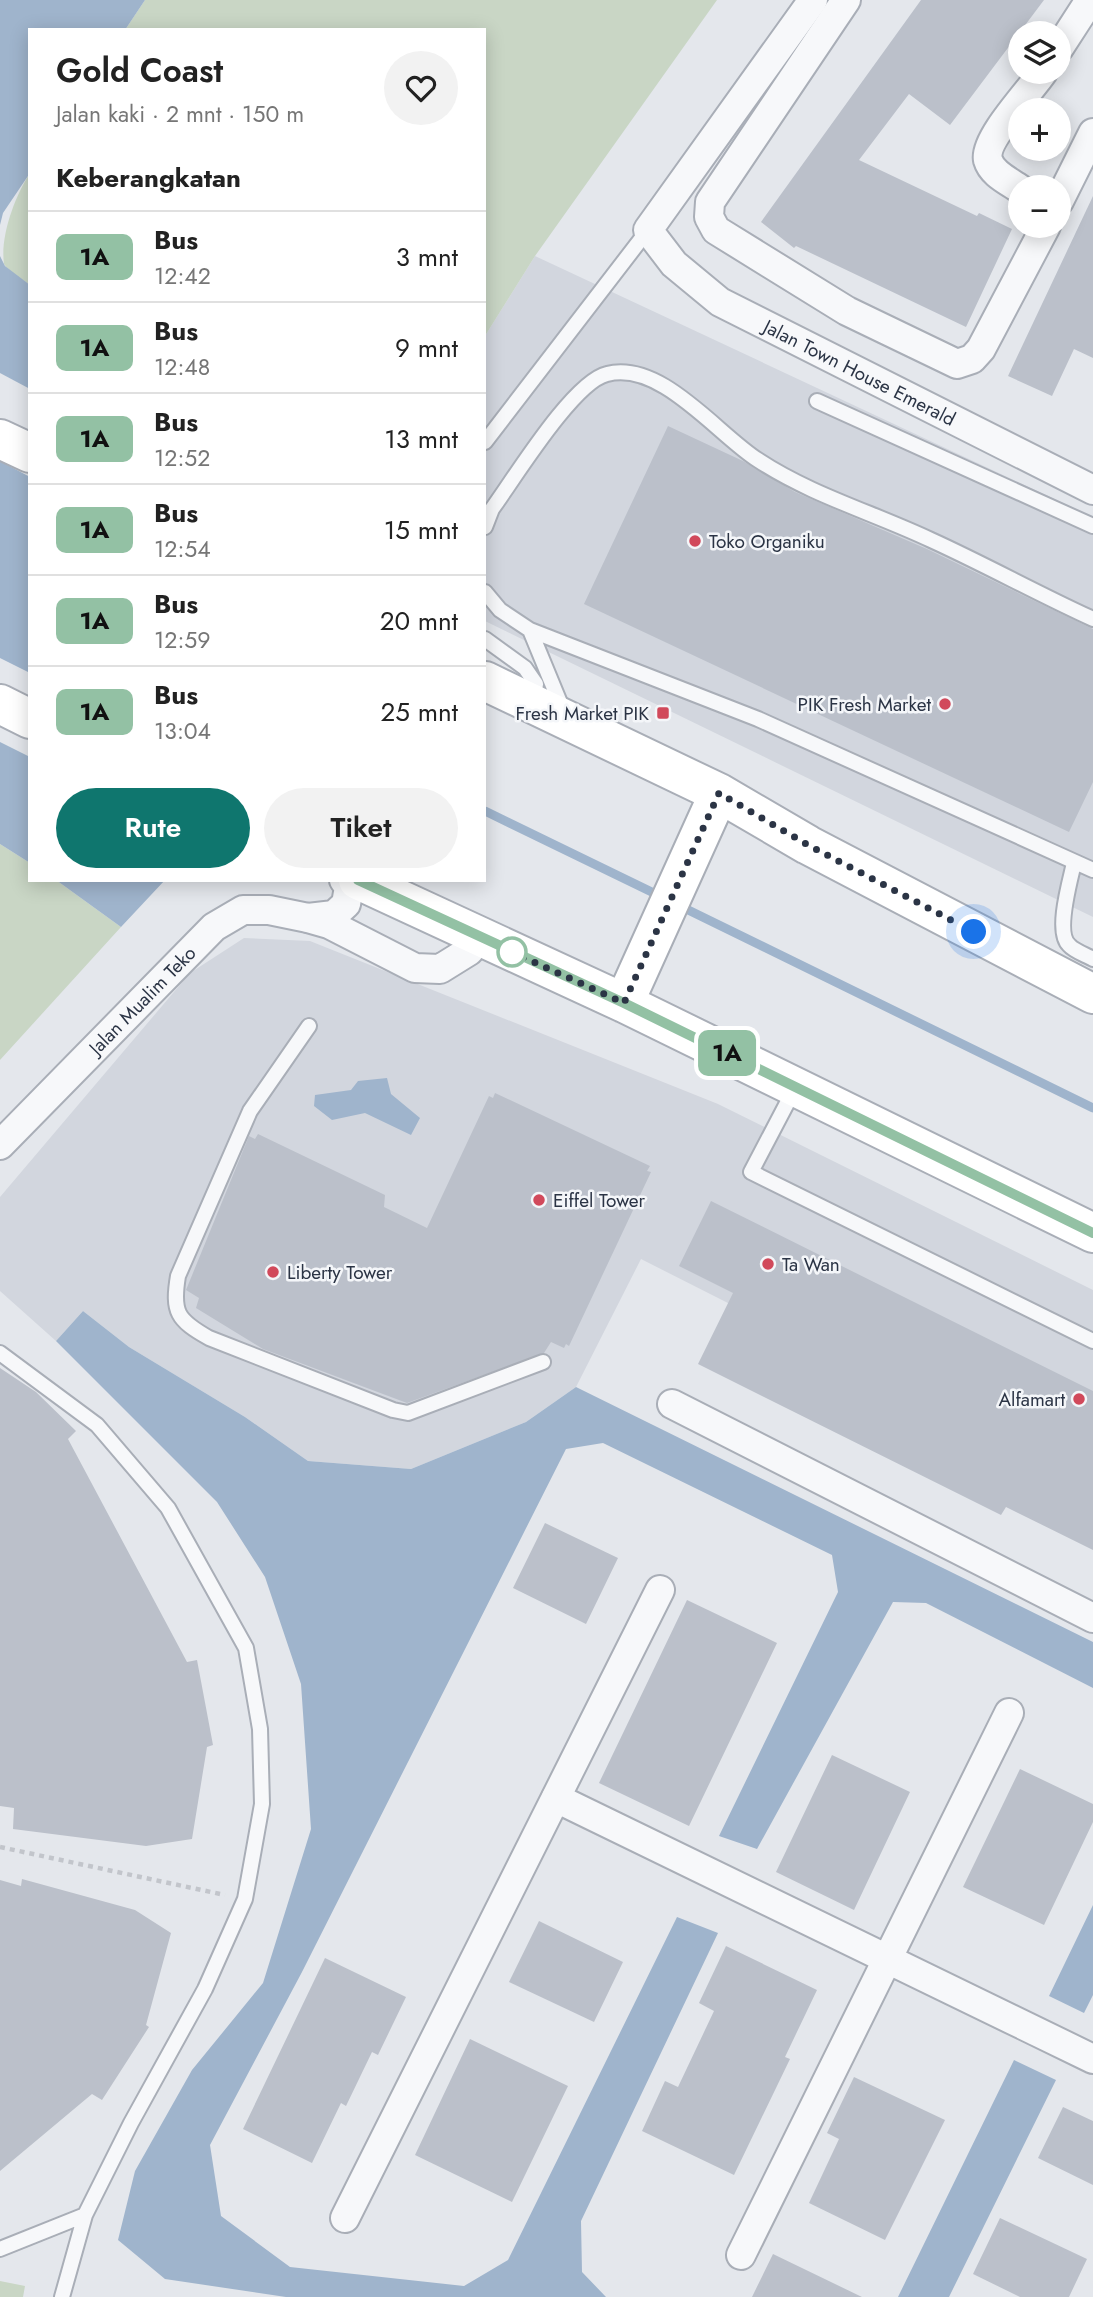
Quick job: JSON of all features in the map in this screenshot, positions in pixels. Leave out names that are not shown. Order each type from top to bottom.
[{"type":"main road","points":[[0,439],[28,452]]},
{"type":"main road","points":[[509,693],[719,793],[808,845],[1093,994]]},
{"type":"main road","points":[[0,704],[28,718]]},
{"type":"main road","points":[[624,1003],[719,793]]},
{"type":"main road","points":[[362,882],[624,1003],[1093,1233]]},
{"type":"street","points":[[648,230],[813,0]]},
{"type":"street","points":[[846,0],[710,202],[709,217],[716,230],[847,311],[957,364],[972,359],[981,349],[1040,238]]},
{"type":"street","points":[[1071,29],[1090,0]]},
{"type":"street","points":[[1008,181],[995,172],[988,158],[990,142],[1034,84]]},
{"type":"street","points":[[1071,177],[1093,133]]},
{"type":"street","name":"Jalan Town House Emerald","points":[[648,230],[674,264],[720,302],[1093,490]]},
{"type":"street","name":"Jalan Mualim Teko","points":[[308,918],[334,915],[346,904],[349,887],[345,882]]},
{"type":"street","name":"Jalan Mualim Teko","points":[[0,1145],[214,927],[243,910],[269,910],[329,924],[415,968],[440,969],[469,951],[479,938]]},
{"type":"street","points":[[672,1404],[1093,1618]]},
{"type":"street","points":[[345,2218],[660,1590]]},
{"type":"street","points":[[741,2255],[1009,1713]]},
{"type":"street","points":[[556,1798],[1093,2059]]},
{"type":"lane","points":[[486,441],[648,230]]},
{"type":"lane","points":[[486,524],[492,509],[575,397],[590,381],[605,374],[633,372],[676,394],[758,460],[808,486],[932,540],[1093,620]]},
{"type":"lane","points":[[817,401],[1093,526]]},
{"type":"lane","points":[[486,593],[500,610],[530,630],[758,719],[1093,870]]},
{"type":"lane","points":[[530,630],[568,722]]},
{"type":"lane","points":[[486,640],[525,668],[536,684],[509,693]]},
{"type":"lane","points":[[1074,863],[1063,920],[1065,939],[1069,946],[1093,959]]},
{"type":"lane","points":[[309,1026],[250,1111],[178,1276],[174,1300],[178,1314],[189,1327],[209,1338],[393,1410],[408,1413],[543,1362]]},
{"type":"lane","points":[[795,1086],[751,1172],[1093,1341]]},
{"type":"lane","points":[[0,1353],[97,1425],[168,1508],[246,1648],[260,1729],[262,1804],[245,1899],[205,1989],[131,2123],[86,2215],[62,2297]]},
{"type":"lane","points":[[0,2249],[86,2215]]},
{"type":"path","points":[[0,1847],[245,1899]]},
{"type":"shaded area","points":[[535,256],[1093,517],[1093,917],[486,621],[486,334]]},
{"type":"shaded area","points":[[244,938],[310,941],[718,1104],[1093,1290],[1093,1488],[641,1259],[576,1387],[526,1422],[411,1469],[308,1461],[245,1417],[129,1347],[83,1311],[56,1341],[0,1291],[0,1197],[190,973]]},
{"type":"green space","points":[[145,0],[717,0],[535,256],[486,334],[486,28],[126,28]]},
{"type":"green space","points":[[28,177],[28,284],[4,264],[4,241],[19,193]]},
{"type":"green space","points":[[0,844],[28,862],[28,882],[59,882],[121,927],[0,1060]]},
{"type":"green space","points":[[0,2281],[25,2286],[23,2297],[0,2297]]},
{"type":"water","points":[[0,0],[145,0],[126,28],[28,28],[28,176],[3,213],[0,225]]},
{"type":"water","points":[[0,256],[5,266],[28,283],[28,862],[0,844]]},
{"type":"water","points":[[59,882],[163,882],[121,927]]},
{"type":"water","points":[[387,1078],[391,1094],[420,1118],[411,1135],[365,1113],[332,1120],[314,1106],[315,1095],[351,1090],[358,1081]]},
{"type":"water","points":[[83,1311],[129,1347],[245,1417],[308,1461],[411,1469],[526,1422],[576,1387],[1093,1642],[1093,1688],[926,1603],[893,1602],[757,1849],[719,1836],[838,1592],[832,1555],[603,1443],[566,1449],[302,1972],[210,2145],[221,2216],[290,2267],[464,2286],[508,2260],[677,1917],[718,1933],[581,2221],[582,2272],[606,2297],[286,2297],[165,2279],[118,2240],[135,2171],[192,2070],[263,1983],[311,1829],[301,1684],[265,1577],[217,1502],[56,1341]]},
{"type":"water","points":[[1093,1905],[1093,1995],[1084,2013],[1049,1996]]},
{"type":"water","points":[[1014,2060],[1056,2080],[949,2297],[898,2297]]},
{"type":"pier","points":[[0,373],[28,388],[28,476],[0,461]]},
{"type":"pier","points":[[0,658],[28,672],[28,756],[0,742]]},
{"type":"building","points":[[921,0],[1044,0],[1028,21],[1008,21],[1008,48],[950,125],[909,94],[859,160],[977,216],[979,213],[1008,227],[1008,238],[966,327],[796,246],[794,248],[761,222]]},
{"type":"building","points":[[1093,196],[1093,358],[1074,349],[1052,396],[1008,376]]},
{"type":"building","name":"PIK Fresh Market","points":[[668,426],[743,461],[795,492],[927,549],[1093,629],[1093,782],[1069,832],[584,604]]},
{"type":"building","points":[[495,1093],[650,1166],[647,1171],[651,1172],[569,1346],[566,1344],[564,1348],[551,1342],[544,1353],[407,1403],[263,1349],[196,1308],[199,1298],[186,1290],[249,1136],[255,1139],[258,1134],[385,1195],[384,1207],[427,1228],[489,1096],[493,1098]]},
{"type":"building","points":[[711,1201],[1093,1391],[1093,1550],[1006,1507],[1001,1515],[698,1364],[733,1293],[679,1266]]},
{"type":"building","points":[[0,1368],[36,1392],[76,1431],[68,1439],[187,1662],[197,1660],[213,1745],[207,1747],[192,1839],[146,1846],[13,1829],[14,1808],[0,1806]]},
{"type":"building","points":[[545,1523],[618,1558],[586,1624],[513,1588]]},
{"type":"building","points":[[687,1600],[777,1643],[689,1826],[599,1783]]},
{"type":"building","points":[[832,1755],[910,1792],[854,1910],[776,1872]]},
{"type":"building","points":[[1020,1769],[1093,1804],[1093,1822],[1044,1925],[963,1887]]},
{"type":"building","points":[[22,1879],[135,1910],[171,1933],[146,2025],[149,2027],[102,2100],[92,2094],[0,2171],[0,1880],[21,1886]]},
{"type":"building","points":[[539,1921],[623,1962],[594,2022],[509,1982]]},
{"type":"building","points":[[726,1946],[817,1990],[785,2057],[790,2059],[734,2175],[642,2131],[665,2081],[678,2087],[714,2011],[699,2003]]},
{"type":"building","points":[[325,1958],[406,1997],[378,2055],[372,2052],[346,2106],[341,2103],[312,2163],[243,2129]]},
{"type":"building","points":[[470,2039],[568,2086],[512,2202],[415,2155]]},
{"type":"building","points":[[854,2077],[945,2120],[885,2240],[809,2203],[839,2139],[827,2133]]},
{"type":"building","points":[[1063,2107],[1093,2121],[1093,2185],[1038,2158]]},
{"type":"building","points":[[1000,2218],[1087,2259],[1069,2297],[1020,2297],[973,2274]]},
{"type":"building","points":[[773,2254],[862,2297],[752,2297]]},
{"type":"waterway","points":[[486,811],[662,897]]},
{"type":"waterway","points":[[678,905],[1093,1108]]},
{"type":"bus line","name":"1A","points":[[362,882],[427,915],[624,1003],[1093,1233]]},
{"type":"place","name":"Toko Organiku","points":[[695,541]]},
{"type":"place","name":"PIK Fresh Market","points":[[945,704]]},
{"type":"place","name":"Fresh Market PIK","points":[[663,713]]},
{"type":"place","name":"Eiffel Tower","points":[[539,1200]]},
{"type":"place","name":"Ta Wan","points":[[768,1264]]},
{"type":"place","name":"Liberty Tower","points":[[273,1272]]},
{"type":"place","name":"Alfamart","points":[[1079,1399]]},
{"type":"route","points":[[512,952],[624,1003],[719,793],[808,845],[974,932]]}]
